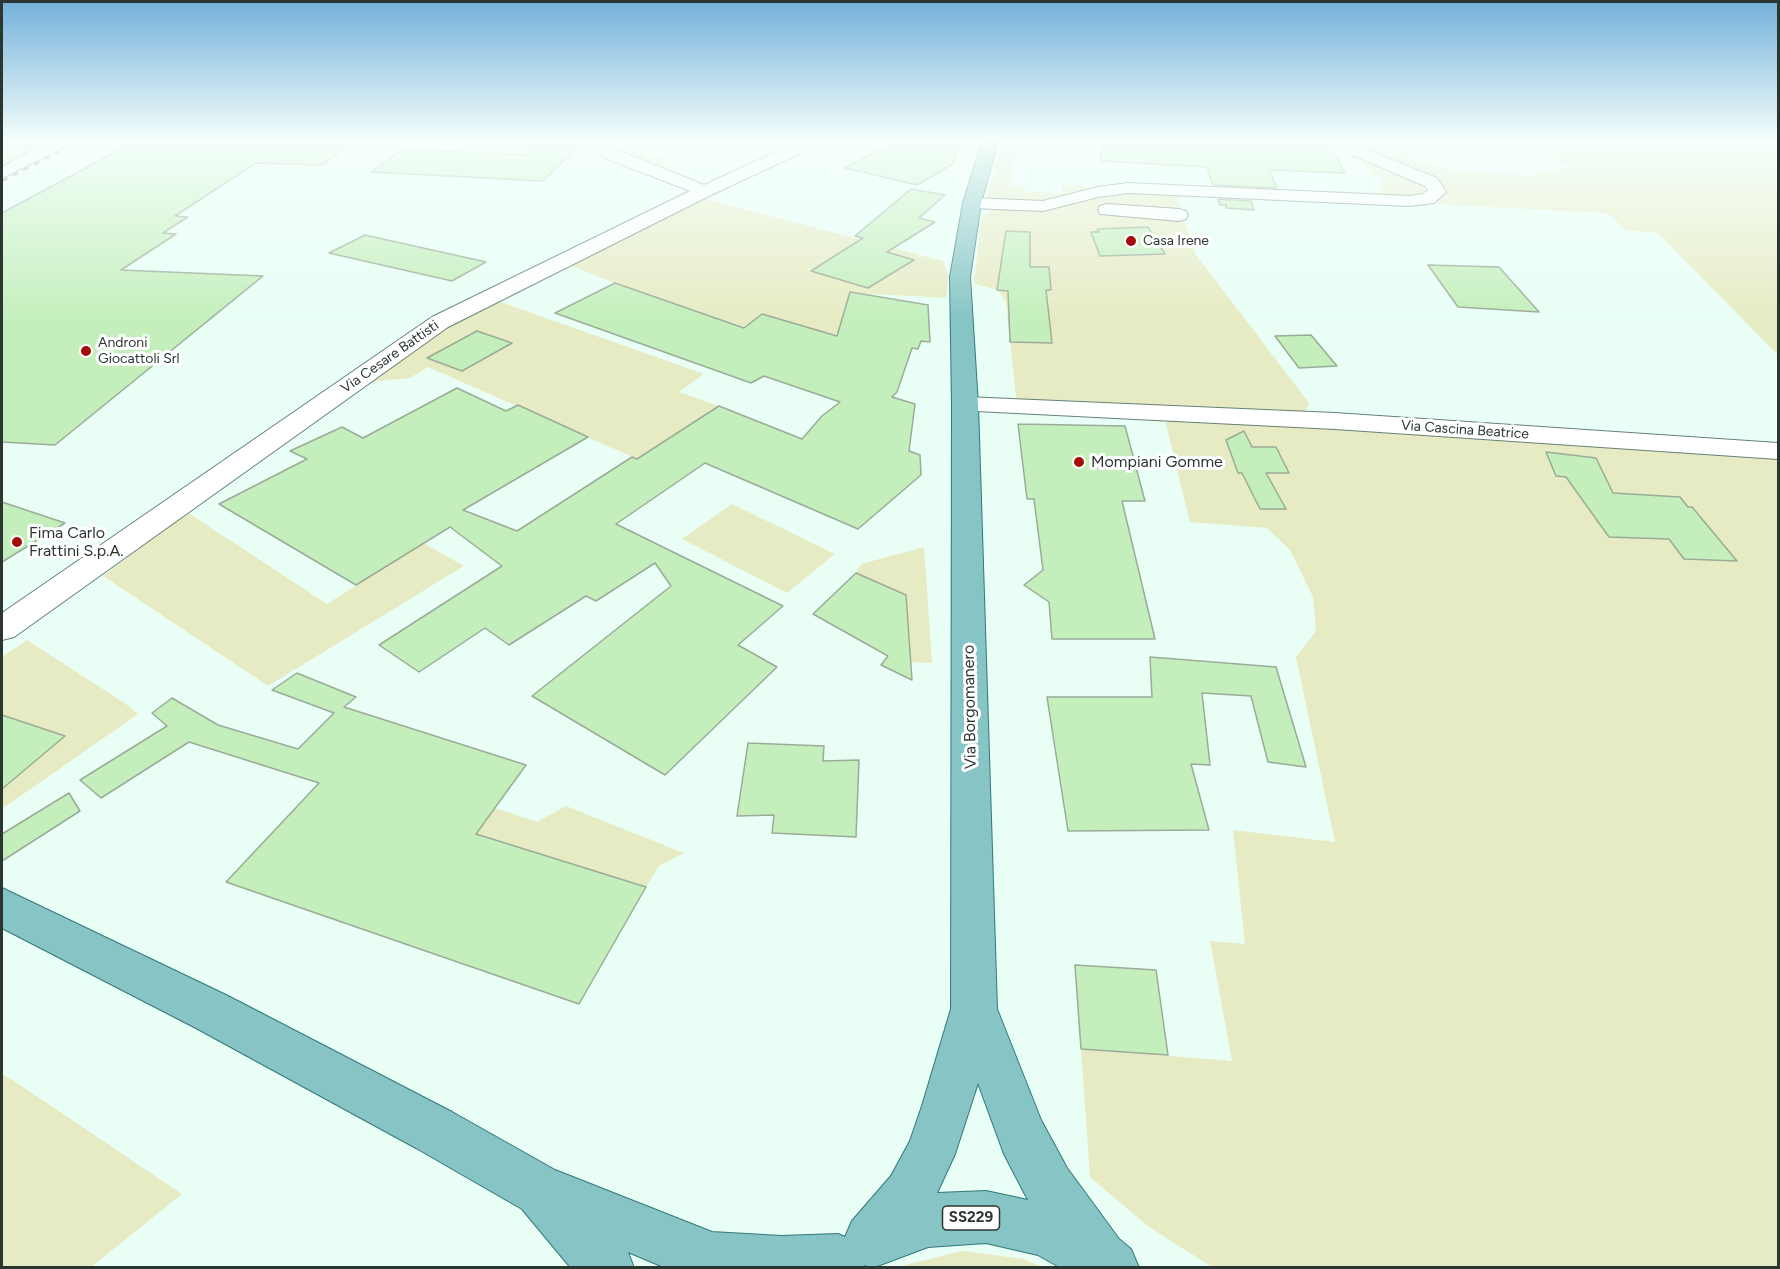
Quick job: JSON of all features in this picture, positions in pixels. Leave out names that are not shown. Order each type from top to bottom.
[{"type":"main road","name":"Via Borgomanero","points":[[847,1256],[909,1194],[930,1154],[947,1106],[974,1009],[965,405],[960,277],[972,203]]},
{"type":"main road","points":[[2,908],[212,1012],[434,1130],[539,1190],[712,1259],[781,1263],[847,1256]]},
{"type":"main road","name":"Via Borgomanero","points":[[974,1009],[1022,1137],[1049,1186],[1107,1264]]},
{"type":"main road","points":[[539,1190],[607,1268]]},
{"type":"main road","name":"SS229","points":[[847,1256],[928,1220],[986,1217],[1045,1230],[1107,1264]]},
{"type":"street","name":"Via Cesare Battisti","points":[[2,628],[440,322],[684,201]]},
{"type":"street","points":[[1007,204],[1011,201]]},
{"type":"street","points":[[1043,206],[1063,201]]},
{"type":"street","points":[[972,203],[1179,215]]},
{"type":"street","name":"Via Cascina Beatrice","points":[[965,405],[1335,421],[1779,451]]},
{"type":"green space","points":[[700,201],[714,201],[943,261],[949,276],[946,298],[873,294],[865,321],[842,320],[837,335],[762,314],[745,327],[569,265]]},
{"type":"green space","points":[[1179,201],[1194,252],[1309,403],[1303,417],[1017,405],[1006,302],[998,290],[974,284],[981,219],[992,210],[1043,209],[1047,212],[1065,203]]},
{"type":"green space","points":[[1778,201],[1778,355],[1658,233],[1626,230],[1607,213],[1412,203]]},
{"type":"green space","points":[[498,301],[704,374],[679,392],[719,406],[637,459],[428,367],[410,378],[370,382],[446,328]]},
{"type":"green space","points":[[1164,416],[1778,454],[1778,1267],[1212,1267],[1149,1227],[1090,1177],[1081,1049],[1232,1061],[1210,941],[1245,944],[1233,830],[1335,842],[1296,657],[1316,631],[1313,597],[1290,550],[1267,528],[1190,522]]},
{"type":"green space","points":[[732,504],[835,554],[787,593],[682,539]]},
{"type":"green space","points":[[187,512],[327,604],[423,543],[464,566],[268,686],[103,576]]},
{"type":"green space","points":[[924,547],[932,663],[905,662],[909,645],[906,595],[856,573],[861,564]]},
{"type":"green space","points":[[27,640],[138,714],[2,809],[2,657]]},
{"type":"green space","points":[[566,806],[684,853],[659,866],[646,887],[476,834],[495,808],[537,822]]},
{"type":"green space","points":[[2,1074],[182,1194],[91,1267],[2,1267]]},
{"type":"green space","points":[[962,1251],[1024,1259],[1042,1267],[897,1267]]},
{"type":"building","name":"Androni Giocattoli Srl","points":[[24,201],[198,201],[175,216],[188,217],[163,233],[176,234],[121,270],[263,276],[55,445],[2,442],[2,213]]},
{"type":"building","points":[[896,201],[938,201],[919,218],[935,222],[887,252],[914,260],[868,288],[811,271],[863,238],[855,236]]},
{"type":"building","points":[[1219,201],[1251,201],[1254,210],[1226,208],[1226,205],[1220,205]]},
{"type":"building","name":"Casa Irene","points":[[1148,227],[1165,254],[1100,256],[1091,232],[1099,232],[1097,229]]},
{"type":"building","points":[[1006,231],[1030,232],[1030,267],[1049,267],[1051,290],[1046,290],[1052,343],[1010,342],[1008,291],[997,290]]},
{"type":"building","points":[[365,235],[486,262],[452,281],[329,253]]},
{"type":"building","points":[[1428,265],[1499,267],[1539,312],[1458,307]]},
{"type":"building","points":[[615,283],[744,328],[762,314],[837,336],[850,292],[928,305],[930,342],[921,341],[918,349],[912,348],[897,392],[892,397],[915,404],[909,451],[920,455],[921,475],[858,529],[705,463],[616,524],[783,606],[738,645],[777,667],[665,775],[532,696],[671,586],[655,563],[596,601],[586,596],[509,645],[485,628],[419,672],[379,645],[502,566],[450,527],[356,585],[219,504],[307,459],[290,451],[342,427],[363,438],[457,388],[506,411],[518,405],[588,437],[463,510],[517,531],[632,457],[637,459],[719,406],[802,439],[822,416],[840,402],[764,376],[751,383],[555,313]]},
{"type":"building","points":[[477,331],[512,343],[462,371],[427,358]]},
{"type":"building","points":[[1311,335],[1337,366],[1299,368],[1275,336]]},
{"type":"building","points":[[1018,424],[1125,426],[1145,501],[1122,501],[1155,639],[1052,639],[1049,602],[1024,585],[1043,570],[1034,499],[1027,499]]},
{"type":"building","points":[[1244,431],[1252,447],[1276,447],[1289,473],[1266,473],[1286,509],[1260,509],[1242,473],[1238,473],[1226,440]]},
{"type":"building","points":[[1546,452],[1596,458],[1613,493],[1680,497],[1688,507],[1692,507],[1737,561],[1684,559],[1669,539],[1609,537],[1566,477],[1556,476]]},
{"type":"building","name":"Fima Carlo Frattini S.p.A.","points":[[2,502],[65,523],[2,562]]},
{"type":"building","points":[[856,573],[906,595],[912,680],[881,665],[888,656],[813,614]]},
{"type":"building","points":[[1150,657],[1276,667],[1306,767],[1268,762],[1251,696],[1202,693],[1210,765],[1191,764],[1209,830],[1068,831],[1047,697],[1152,697]]},
{"type":"building","points":[[297,673],[356,697],[344,707],[526,765],[476,834],[646,887],[579,1004],[226,882],[319,783],[189,742],[101,798],[80,780],[167,726],[152,713],[172,698],[218,725],[298,749],[334,713],[272,690]]},
{"type":"building","points":[[2,715],[65,736],[2,789]]},
{"type":"building","points":[[748,743],[824,746],[823,761],[859,760],[856,837],[772,833],[774,815],[737,816]]},
{"type":"building","points":[[69,793],[80,811],[2,861],[2,834]]},
{"type":"building","points":[[1075,965],[1156,970],[1168,1055],[1081,1049]]},
{"type":"place","name":"Casa Irene","points":[[1131,241]]},
{"type":"place","name":"Androni Giocattoli Srl","points":[[86,351]]},
{"type":"place","name":"Mompiani Gomme","points":[[1079,462]]},
{"type":"place","name":"Fima Carlo Frattini S.p.A.","points":[[17,542]]}]
